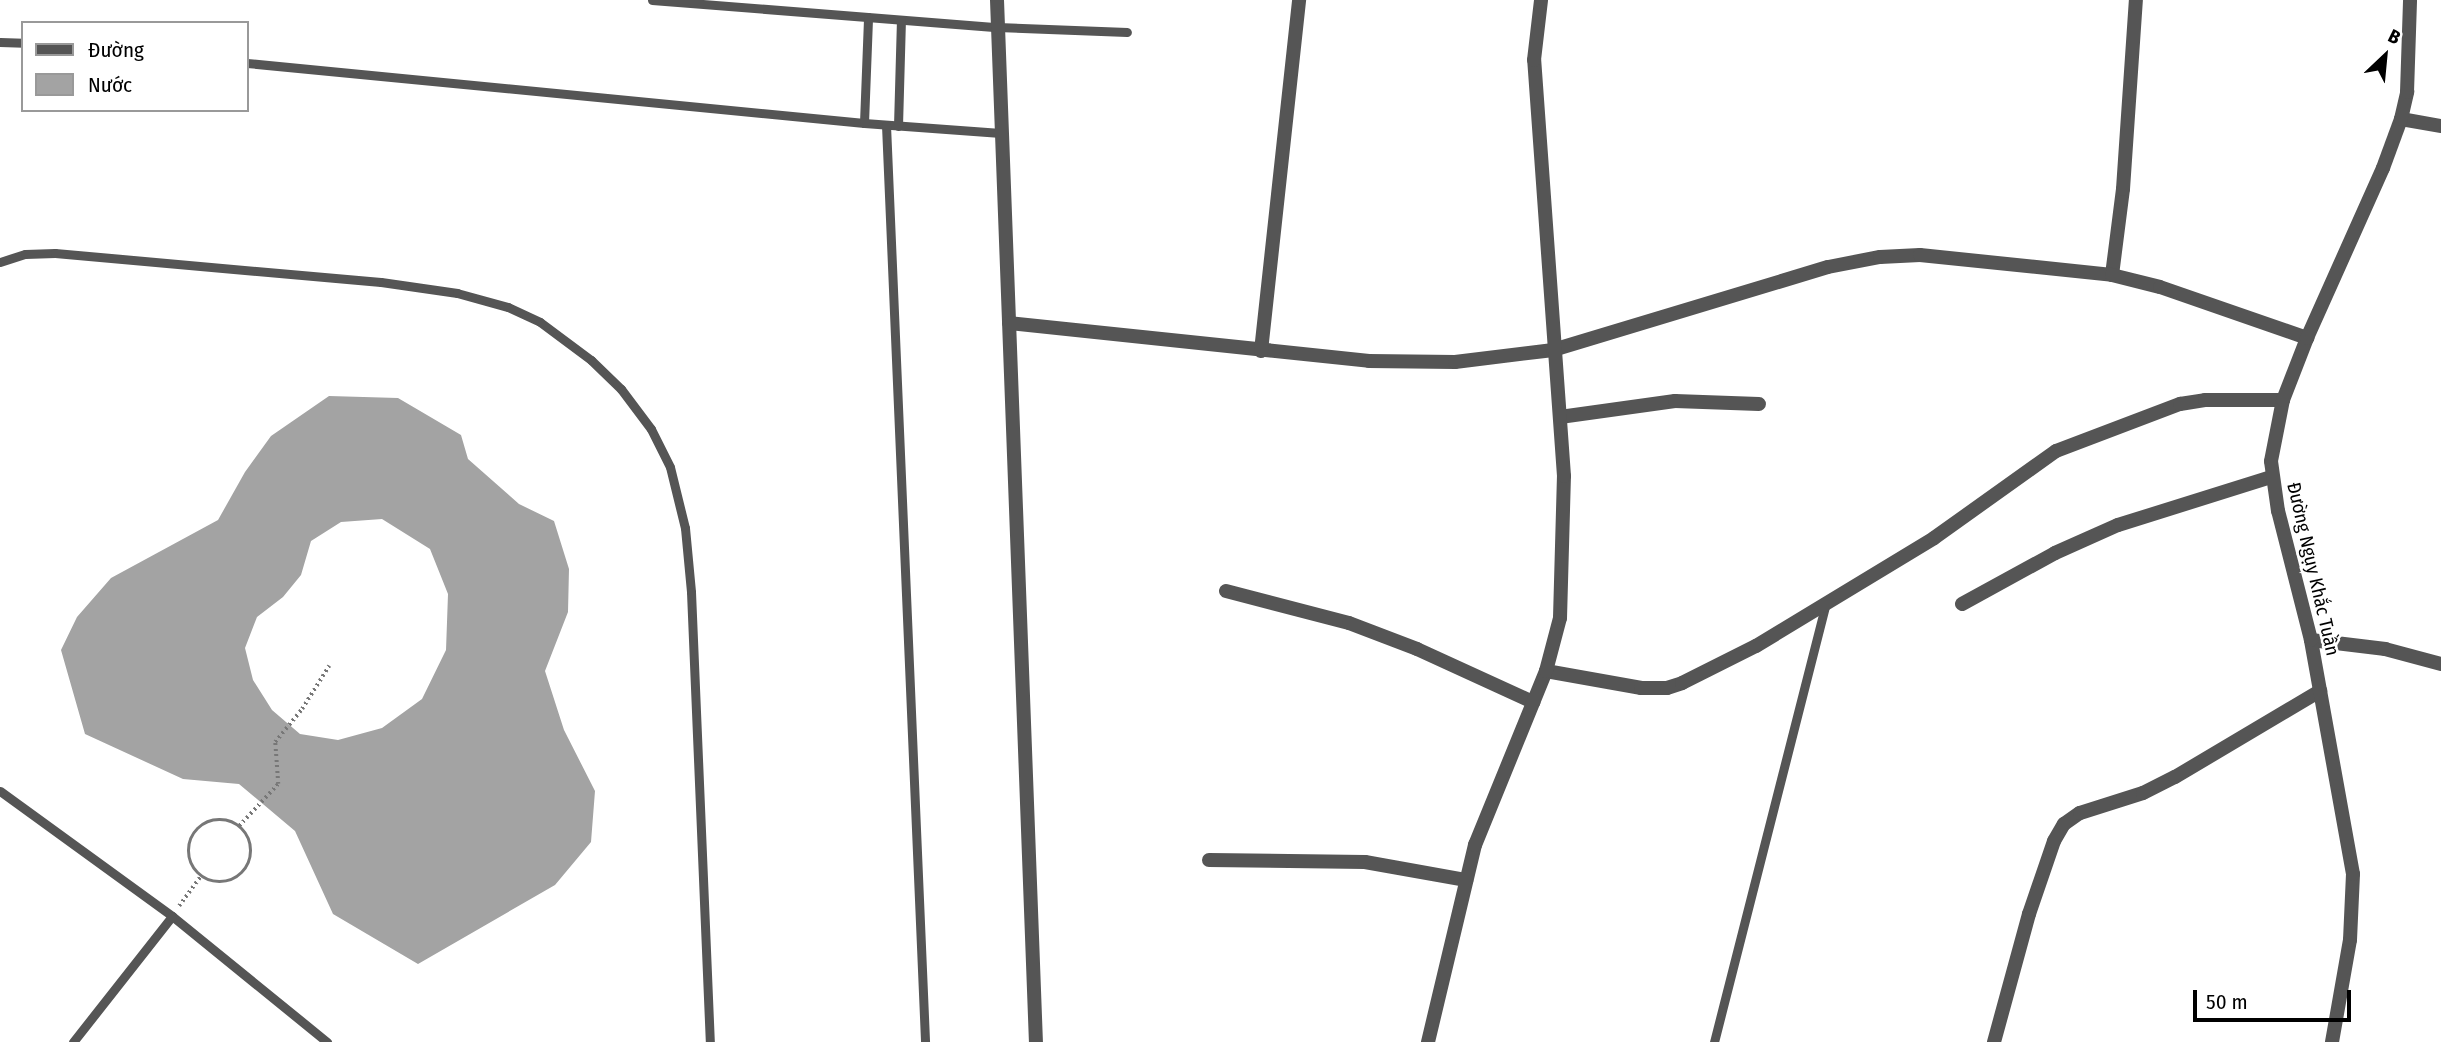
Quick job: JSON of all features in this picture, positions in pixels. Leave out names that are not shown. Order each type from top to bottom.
[{"type":"street","points":[[997,0],[1037,1042]]},
{"type":"street","points":[[1261,351],[1300,0]]},
{"type":"street","points":[[1428,1042],[1466,880],[1485,815],[1546,671],[1560,618],[1564,476],[1535,97],[1534,60],[1541,0]]},
{"type":"street","points":[[2112,275],[2123,189],[2136,0]]},
{"type":"street","name":"Đường Ngụy Khắc Tuần","points":[[2332,1042],[2350,940],[2354,891],[2311,640],[2296,590],[2272,477],[2272,447],[2283,400],[2306,338],[2383,168],[2401,119],[2407,92],[2410,0]]},
{"type":"street","points":[[2401,119],[2441,126]]},
{"type":"street","points":[[1009,323],[1369,361],[1455,362],[1553,351],[1816,271],[1881,257],[1953,257],[2112,275],[2160,287],[2306,338]]},
{"type":"street","points":[[1546,671],[1642,688],[1667,688],[1756,646],[1826,604],[1934,538],[2045,457],[2064,448],[2189,402],[2283,400]]},
{"type":"street","points":[[1560,417],[1675,401],[1759,404]]},
{"type":"street","points":[[1962,604],[2043,559],[2118,525],[2272,477]]},
{"type":"street","points":[[1226,591],[1349,623],[1417,649],[1533,702]]},
{"type":"street","points":[[2311,640],[2385,649],[2441,664]]},
{"type":"street","points":[[1994,1042],[2029,914],[2054,841],[2064,824],[2080,813],[2143,793],[2175,777],[2320,691]]},
{"type":"street","points":[[1209,860],[1343,860],[1466,880]]},
{"type":"lane","points":[[652,0],[997,27],[1128,32]]},
{"type":"lane","points":[[864,123],[868,17]]},
{"type":"lane","points":[[898,126],[901,20]]},
{"type":"lane","points":[[0,42],[21,43]]},
{"type":"lane","points":[[248,63],[864,123],[1001,133]]},
{"type":"lane","points":[[886,125],[925,1042]]},
{"type":"lane","points":[[0,262],[25,254],[55,253],[381,282],[457,293],[509,307],[540,322],[591,360],[621,389],[651,429],[670,467],[685,528],[691,592],[710,1042]]},
{"type":"lane","points":[[1714,1042],[1826,604]]},
{"type":"lane","points":[[0,791],[172,916],[327,1042]]},
{"type":"lane","points":[[73,1042],[172,916]]},
{"type":"path","points":[[239,826],[278,784],[275,742],[302,709],[329,666]]},
{"type":"path","points":[[221,819],[239,826],[251,844],[251,855],[241,875],[221,883],[201,876],[189,859],[190,840],[195,831],[202,825],[221,819]]},
{"type":"path","points":[[172,916],[201,876]]},
{"type":"water","points":[[329,396],[398,398],[461,435],[468,459],[519,504],[554,521],[569,569],[568,612],[545,671],[564,730],[595,791],[591,842],[555,885],[418,964],[333,914],[295,831],[239,784],[183,779],[85,734],[61,650],[77,617],[111,578],[218,520],[245,472],[271,436]],"holes":[[[382,519],[430,549],[448,594],[446,650],[422,699],[382,728],[338,740],[300,734],[272,710],[253,680],[245,648],[257,617],[283,597],[301,575],[311,541],[341,522]]]}]
